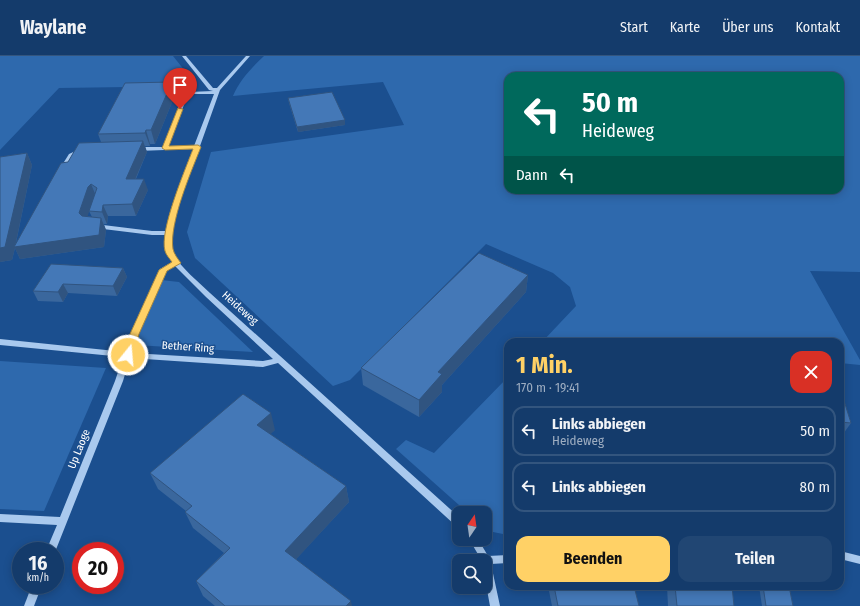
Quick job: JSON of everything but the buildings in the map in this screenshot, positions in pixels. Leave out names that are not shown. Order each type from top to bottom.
[{"type":"street","points":[[184,56],[210,89],[218,91]]},
{"type":"street","name":"Heideweg","points":[[248,56],[218,91],[198,147],[184,180],[169,233],[169,251],[176,263],[208,295],[452,517]]},
{"type":"street","points":[[165,148],[187,94],[218,91]]},
{"type":"street","points":[[133,149],[198,147]]},
{"type":"street","points":[[57,178],[71,155],[76,152],[87,150]]},
{"type":"street","points":[[91,218],[89,225],[152,233],[169,233]]},
{"type":"street","name":"Up Laoge","points":[[55,542],[128,355],[134,334],[163,270],[176,263]]},
{"type":"street","name":"Bether Ring","points":[[0,342],[128,355],[263,364],[279,360]]},
{"type":"street","points":[[0,518],[63,521]]},
{"type":"street","points":[[844,556],[860,560]]},
{"type":"street","points":[[492,559],[504,558]]},
{"type":"street","points":[[492,591],[495,606]]},
{"type":"street","points":[[29,606],[34,594]]},
{"type":"shaded area","points":[[0,56],[173,56],[197,86],[59,88],[0,150]]},
{"type":"shaded area","points":[[264,56],[860,56],[860,272],[810,271],[860,360],[860,365],[844,363],[844,338],[546,338],[576,306],[570,287],[553,273],[486,244],[350,380],[333,386],[195,258],[187,232],[211,152],[404,125],[383,82],[233,96],[242,80]]},
{"type":"shaded area","points":[[161,280],[179,282],[253,352],[135,345]]},
{"type":"shaded area","points":[[0,361],[106,368],[44,511],[0,509]]},
{"type":"shaded area","points":[[504,381],[504,534],[492,532],[492,506],[460,506],[396,449],[406,440],[434,453]]},
{"type":"route","points":[[128,355],[134,334],[163,270],[176,263],[169,251],[169,233],[184,180],[198,147],[165,148],[180,109]]}]
